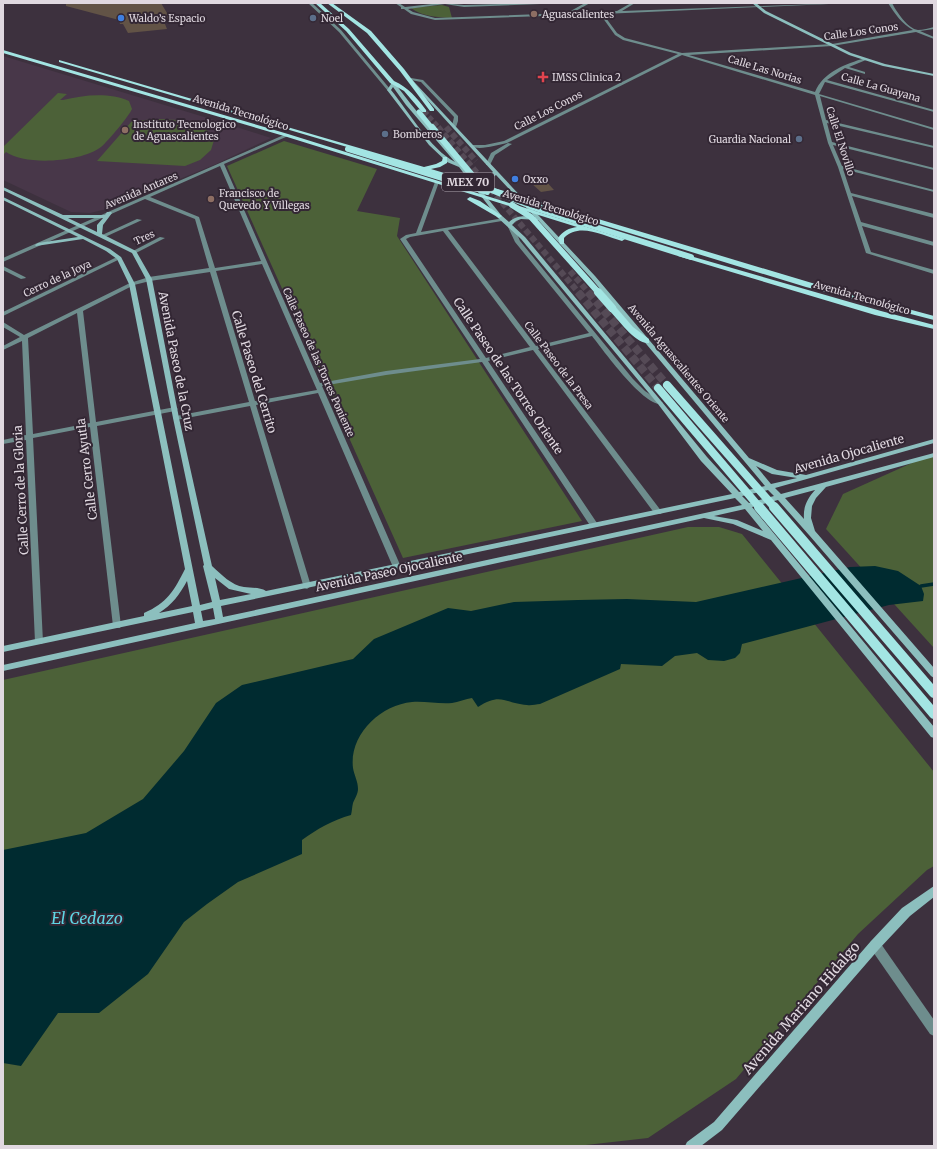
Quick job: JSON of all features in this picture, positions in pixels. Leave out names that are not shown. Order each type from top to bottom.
[{"type":"main road","points":[[317,3],[339,20],[368,51],[407,100],[413,110],[461,167],[501,218]]},
{"type":"main road","name":"Avenida Aguascalientes Oriente","points":[[329,3],[369,32],[402,70],[432,110]]},
{"type":"main road","points":[[754,3],[765,12],[832,45],[865,59],[934,74]]},
{"type":"main road","points":[[764,4],[796,23],[858,52],[889,62],[934,70]]},
{"type":"main road","points":[[328,20],[339,20]]},
{"type":"main road","name":"Avenida Tecnológico","points":[[3,44],[809,284],[934,318]]},
{"type":"main road","name":"Avenida Tecnológico","points":[[3,51],[286,135],[593,230],[878,313],[934,327]]},
{"type":"main road","name":"Avenida Aguascalientes Oriente","points":[[402,70],[412,79],[488,164],[593,277],[779,498],[812,533],[934,674]]},
{"type":"main road","points":[[393,83],[389,90],[433,146],[451,163],[461,167]]},
{"type":"main road","points":[[393,83],[407,93],[472,175],[489,189],[538,209],[691,256],[724,268]]},
{"type":"main road","points":[[407,100],[422,111]]},
{"type":"main road","points":[[308,134],[311,138],[479,189],[519,208],[531,217],[630,329],[646,341]]},
{"type":"main road","points":[[418,168],[438,166],[443,163],[445,158]]},
{"type":"main road","points":[[468,176],[483,178],[492,176],[496,172]]},
{"type":"main road","points":[[438,182],[441,187],[448,191],[477,201],[501,218],[523,238],[660,403],[704,459],[738,495],[934,734]]},
{"type":"main road","points":[[3,188],[134,252]]},
{"type":"main road","points":[[3,198],[108,250],[119,258],[132,284],[200,625]]},
{"type":"main road","points":[[58,215],[76,217],[106,214]]},
{"type":"main road","points":[[101,236],[100,226],[106,214]]},
{"type":"main road","points":[[510,226],[511,222],[521,218],[532,218],[542,221]]},
{"type":"main road","points":[[562,243],[561,238],[567,232],[579,229],[593,230]]},
{"type":"main road","points":[[38,245],[82,238]]},
{"type":"main road","name":"Avenida Paseo de la Cruz","points":[[134,252],[149,279],[176,418],[220,621]]},
{"type":"main road","name":"Avenida Aguascalientes Oriente","points":[[934,693],[742,470],[662,387],[934,714]]},
{"type":"main road","name":"Avenida Ojocaliente","points":[[770,487],[934,440]]},
{"type":"main road","points":[[740,452],[758,465],[775,472],[791,475],[816,475]]},
{"type":"main road","name":"Avenida Ojocaliente","points":[[779,498],[934,456]]},
{"type":"main road","points":[[704,459],[719,468],[734,473],[745,472],[751,465]]},
{"type":"main road","points":[[812,533],[807,519],[808,506],[814,495],[830,484]]},
{"type":"main road","name":"Avenida Paseo Ojocaliente","points":[[3,649],[594,526],[770,487]]},
{"type":"main road","name":"Avenida Paseo Ojocaliente","points":[[3,668],[690,519],[779,498]]},
{"type":"main road","points":[[690,519],[707,517],[725,520],[773,538]]},
{"type":"main road","points":[[782,549],[780,542],[781,539],[790,532],[805,533],[818,541]]},
{"type":"main road","points":[[207,566],[232,587],[241,591],[276,592]]},
{"type":"main road","points":[[126,624],[157,611],[167,605],[175,597],[189,569]]},
{"type":"main road","name":"Avenida Mariano Hidalgo","points":[[691,1146],[718,1126],[906,912],[934,891]]},
{"type":"street","points":[[310,3],[344,36],[389,90]]},
{"type":"street","points":[[397,3],[402,8],[421,17],[435,19],[758,7],[764,4],[849,3]]},
{"type":"street","points":[[402,8],[443,3],[452,5],[539,3]]},
{"type":"street","points":[[517,16],[539,3]]},
{"type":"street","points":[[566,14],[588,3]]},
{"type":"street","points":[[616,12],[633,3]]},
{"type":"street","points":[[667,10],[678,3]]},
{"type":"street","points":[[890,3],[904,24],[915,32],[934,38]]},
{"type":"street","points":[[452,5],[456,19]]},
{"type":"street","name":"Calle Las Norias","points":[[601,13],[616,34],[624,39],[682,54],[934,129]]},
{"type":"street","name":"Calle Los Conos","points":[[472,146],[485,146],[505,142],[598,94],[682,54],[695,52],[832,45],[934,28]]},
{"type":"street","name":"Calle Los Conos","points":[[488,164],[493,154],[503,147],[695,52]]},
{"type":"street","points":[[824,80],[845,67],[865,59]]},
{"type":"street","points":[[845,67],[864,73]]},
{"type":"street","points":[[412,79],[422,81],[456,117],[454,126]]},
{"type":"street","name":"Calle El Novillo","points":[[824,80],[818,86],[817,94],[824,121],[830,143],[840,167],[869,253],[934,272]]},
{"type":"street","name":"Calle La Guayana","points":[[824,80],[934,111]]},
{"type":"street","points":[[598,94],[606,97]]},
{"type":"street","points":[[824,121],[934,147]]},
{"type":"street","name":"Avenida Antares","points":[[3,260],[145,197],[222,165],[286,135]]},
{"type":"street","points":[[830,143],[934,169]]},
{"type":"street","name":"Calle Paseo de las Torres Poniente","points":[[222,165],[397,567]]},
{"type":"street","points":[[840,167],[934,191]]},
{"type":"street","points":[[438,182],[418,234],[501,218]]},
{"type":"street","points":[[849,194],[934,216]]},
{"type":"street","name":"Calle Paseo del Cerrito","points":[[145,197],[197,218],[307,586]]},
{"type":"street","points":[[101,236],[139,220]]},
{"type":"street","points":[[858,223],[934,244]]},
{"type":"street","points":[[510,226],[517,241],[636,386],[660,403]]},
{"type":"street","name":"Calle Paseo de la Presa","points":[[445,230],[658,512]]},
{"type":"street","name":"Calle Paseo de las Torres Oriente","points":[[418,234],[408,236],[403,240],[594,526]]},
{"type":"street","name":"Tres","points":[[134,252],[162,238]]},
{"type":"street","name":"Cerro de la Joya","points":[[3,314],[119,258]]},
{"type":"street","points":[[3,348],[132,284],[149,279],[264,262]]},
{"type":"street","points":[[3,268],[23,278]]},
{"type":"street","name":"Calle Cerro Ayutla","points":[[80,310],[117,626]]},
{"type":"street","points":[[3,324],[25,338]]},
{"type":"street","points":[[176,418],[253,404],[386,373],[484,360],[593,334]]},
{"type":"street","name":"Calle Cerro de la Gloria","points":[[25,338],[39,642]]},
{"type":"street","points":[[3,442],[175,409]]},
{"type":"street","points":[[876,945],[934,1030]]},
{"type":"shaded area","name":"Instituto Tecnologico de Aguascalientes","points":[[3,56],[271,138],[216,164],[107,209],[90,213],[71,212],[3,180]]},
{"type":"green space","points":[[442,5],[449,7],[452,18],[425,15],[411,8]]},
{"type":"green space","points":[[58,93],[67,94],[60,100],[96,95],[113,96],[129,101],[132,109],[123,123],[101,147],[81,156],[68,159],[39,161],[15,156],[6,152],[3,155],[3,147]]},
{"type":"green space","points":[[158,119],[192,122],[204,128],[210,133],[214,140],[211,150],[200,160],[185,166],[97,161],[132,121]]},
{"type":"green space","points":[[284,141],[377,169],[357,211],[400,218],[397,236],[582,521],[403,558],[227,166]]},
{"type":"green space","points":[[934,453],[934,648],[826,529],[843,494]]},
{"type":"green space","points":[[688,527],[719,527],[742,534],[934,772],[934,866],[927,870],[858,934],[736,1079],[648,1138],[577,1146],[3,1146],[3,680]]},
{"type":"water","name":"El Cedazo","points":[[875,566],[898,571],[921,586],[924,594],[923,601],[889,605],[742,644],[740,653],[735,658],[724,661],[708,660],[697,653],[675,656],[662,666],[621,664],[620,669],[540,704],[519,704],[498,699],[492,700],[478,707],[472,698],[452,703],[412,702],[400,704],[389,709],[369,724],[361,733],[356,744],[353,756],[353,768],[358,789],[351,815],[325,825],[302,840],[302,854],[238,882],[184,922],[148,974],[99,1013],[58,1013],[21,1066],[3,1063],[3,850],[86,833],[143,799],[184,751],[216,703],[242,685],[353,659],[374,639],[448,608],[471,611],[514,602],[578,600],[627,599],[696,602],[850,567]]},
{"type":"building","points":[[66,3],[161,3],[170,18],[163,19],[167,29],[128,33],[123,24],[120,24],[119,20],[66,6]]},
{"type":"building","points":[[544,179],[554,190],[541,192],[530,182]]},
{"type":"waterway","points":[[921,586],[934,584]]},
{"type":"tunnel","points":[[424,111],[439,128]]},
{"type":"tunnel","points":[[438,127],[579,293]]},
{"type":"tunnel","points":[[446,127],[476,161]]},
{"type":"tunnel","points":[[570,271],[589,293]]},
{"type":"tunnel","points":[[578,292],[658,388]]},
{"type":"tunnel","points":[[588,292],[667,385]]},
{"type":"place","name":"Aguascalientes","points":[[534,14]]},
{"type":"place","name":"Waldo’s Espacio","points":[[121,18]]},
{"type":"place","name":"Noel","points":[[313,18]]},
{"type":"place","name":"IMSS Clinica 2","points":[[543,77]]},
{"type":"place","name":"Instituto Tecnologico de Aguascalientes","points":[[125,130]]},
{"type":"place","name":"Bomberos","points":[[385,134]]},
{"type":"place","name":"Guardia Nacional","points":[[799,139]]},
{"type":"place","name":"Oxxo","points":[[515,179]]},
{"type":"place","name":"Francisco de Quevedo Y Villegas","points":[[211,199]]}]
